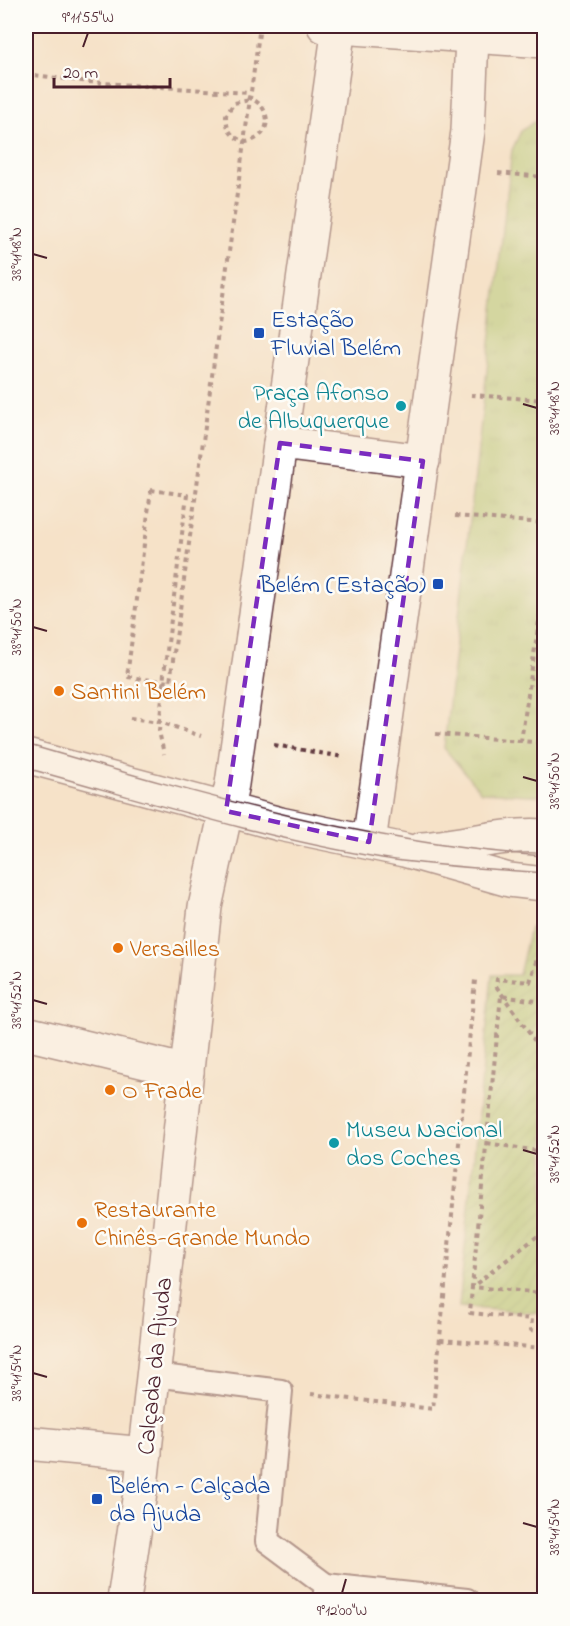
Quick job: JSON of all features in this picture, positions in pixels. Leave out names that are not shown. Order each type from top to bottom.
[{"type":"street","points":[[226,811],[280,442],[331,26],[544,41]]},
{"type":"street","points":[[369,842],[468,132],[472,37]]},
{"type":"street","points":[[280,442],[423,461]]},
{"type":"street","points":[[26,756],[226,811],[404,850],[509,880],[544,884]]},
{"type":"street","name":"Calçada da Ajuda","points":[[124,1600],[145,1454],[206,907],[226,811]]},
{"type":"street","points":[[404,850],[452,846],[520,834],[544,836]]},
{"type":"street","points":[[26,1033],[187,1072]]},
{"type":"street","points":[[26,1443],[145,1454]]},
{"type":"lane","points":[[469,869],[544,870]]},
{"type":"lane","points":[[154,1375],[281,1391],[267,1541],[325,1593],[467,1600]]},
{"type":"path","points":[[165,764],[160,722],[164,674],[187,495],[151,490],[127,677],[170,682],[248,96],[260,26]]},
{"type":"path","points":[[26,74],[248,96],[261,103],[267,116],[267,124],[261,136],[246,141],[234,137],[228,130],[226,115],[234,103],[248,96]]},
{"type":"path","points":[[498,174],[544,177]]},
{"type":"path","points":[[471,395],[544,400]]},
{"type":"path","points":[[456,516],[544,523],[543,608],[521,741]]},
{"type":"path","points":[[130,718],[160,722]]},
{"type":"path","points":[[436,734],[544,743]]},
{"type":"path","points":[[539,952],[530,982],[496,979],[496,986],[544,1054]]},
{"type":"path","points":[[281,1391],[433,1409],[475,980]]},
{"type":"path","points":[[501,996],[544,1002]]},
{"type":"path","points":[[501,996],[470,1313],[532,1319],[531,1330],[544,1332]]},
{"type":"path","points":[[486,1143],[544,1152]]},
{"type":"path","points":[[472,1287],[544,1231]]},
{"type":"path","points":[[472,1287],[544,1293]]},
{"type":"path","points":[[440,1340],[544,1348]]},
{"type":"highlighted area","points":[[280,443],[423,461],[369,842],[226,811]]},
{"type":"green space","points":[[544,115],[544,796],[481,792],[444,748],[512,150],[521,131]]},
{"type":"green space","points":[[530,928],[544,931],[544,1314],[459,1307],[492,975],[519,975]]},
{"type":"green space","points":[[538,1564],[544,1564],[544,1600],[535,1600]]},
{"type":"tram line","points":[[26,744],[282,814],[412,840],[478,850],[544,856]]},
{"type":"tram line","points":[[26,768],[203,818],[337,850],[422,863],[544,873]]},
{"type":"place","name":"Estação Fluvial Belém","points":[[259,333]]},
{"type":"place","name":"Praça Afonso de Albuquerque","points":[[401,406]]},
{"type":"place","name":"Belém (Estação)","points":[[438,584]]},
{"type":"place","name":"Santini Belém","points":[[59,691]]},
{"type":"place","name":"Versailles","points":[[118,948]]},
{"type":"place","name":"O Frade","points":[[110,1090]]},
{"type":"place","name":"Museu Nacional dos Coches","points":[[334,1143]]},
{"type":"place","name":"Restaurante Chinês-Grande Mundo","points":[[82,1223]]},
{"type":"place","name":"Belém - Calçada da Ajuda","points":[[97,1499]]}]
